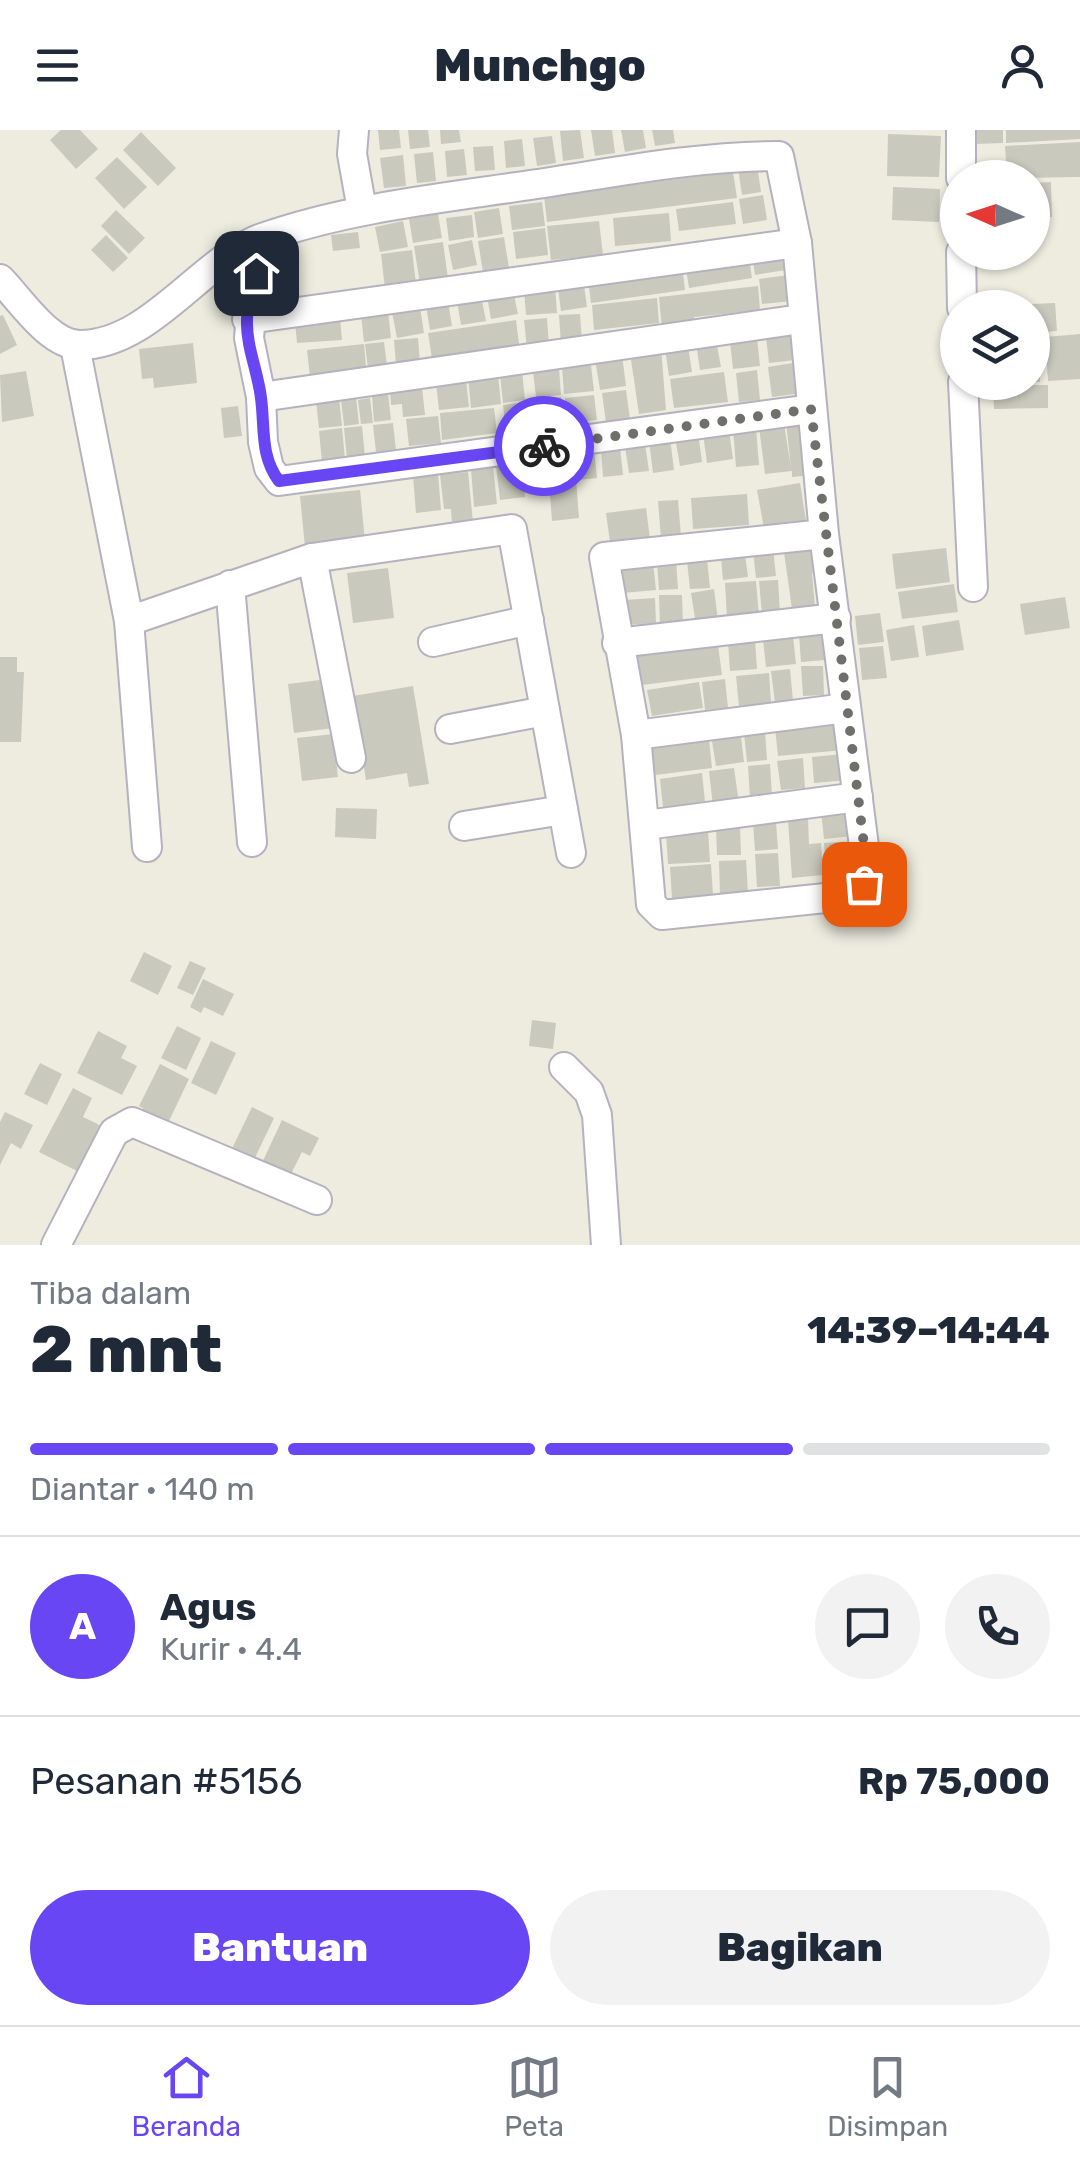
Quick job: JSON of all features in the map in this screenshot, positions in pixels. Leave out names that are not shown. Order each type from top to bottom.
[{"type":"street","points":[[354,130],[352,154],[362,210]]},
{"type":"street","points":[[961,130],[961,160]]},
{"type":"street","points":[[0,279],[44,327],[76,346],[103,342],[160,312],[257,240],[362,210],[680,162],[778,143],[797,243],[801,319],[824,534],[867,870],[854,895],[672,917],[662,914],[651,904],[636,735],[604,557],[824,534]]},
{"type":"street","points":[[257,240],[247,319],[261,398],[263,442],[269,468],[279,481],[811,409]]},
{"type":"street","points":[[247,319],[797,243]]},
{"type":"street","points":[[261,398],[801,319]]},
{"type":"street","points":[[76,346],[129,622],[147,847]]},
{"type":"street","points":[[963,400],[973,587]]},
{"type":"street","points":[[129,622],[312,558],[512,529],[572,853]]},
{"type":"street","points":[[312,558],[351,758]]},
{"type":"street","points":[[230,585],[252,842]]},
{"type":"street","points":[[617,643],[836,618]]},
{"type":"street","points":[[433,642],[529,620]]},
{"type":"street","points":[[636,735],[846,708]]},
{"type":"street","points":[[450,728],[545,711]]},
{"type":"street","points":[[646,825],[858,798]]},
{"type":"street","points":[[464,826],[563,810]]},
{"type":"street","points":[[564,1066],[589,1092],[597,1115],[606,1245]]},
{"type":"street","points":[[56,1245],[114,1132],[132,1122],[317,1200]]},
{"type":"building","points":[[61,130],[80,130],[98,149],[76,169],[50,140]]},
{"type":"building","points":[[378,130],[399,130],[401,148],[380,150]]},
{"type":"building","points":[[408,130],[428,130],[430,147],[410,149]]},
{"type":"building","points":[[440,130],[459,130],[461,142],[441,144]]},
{"type":"building","points":[[580,130],[584,158],[563,161],[560,131]]},
{"type":"building","points":[[591,130],[612,130],[615,153],[595,156]]},
{"type":"building","points":[[621,130],[643,130],[646,148],[625,152]]},
{"type":"building","points":[[652,130],[673,130],[675,143],[655,146]]},
{"type":"building","points":[[975,130],[1003,130],[1003,143],[975,144]]},
{"type":"building","points":[[1006,130],[1080,130],[1080,139],[1006,143]]},
{"type":"building","points":[[141,132],[176,168],[158,186],[123,150]]},
{"type":"building","points":[[888,134],[941,136],[939,177],[887,176]]},
{"type":"building","points":[[552,136],[556,163],[537,166],[533,138]]},
{"type":"building","points":[[522,139],[525,166],[506,168],[504,141]]},
{"type":"building","points":[[1080,142],[1080,177],[1050,177],[1050,160],[1006,160],[1005,146]]},
{"type":"building","points":[[493,146],[495,170],[475,171],[473,147]]},
{"type":"building","points":[[464,149],[467,175],[447,177],[445,151]]},
{"type":"building","points":[[433,152],[436,181],[417,183],[414,154]]},
{"type":"building","points":[[403,155],[406,186],[384,188],[380,158]]},
{"type":"building","points":[[117,157],[147,187],[124,209],[95,178]]},
{"type":"building","points":[[757,165],[761,192],[742,195],[738,168]]},
{"type":"building","points":[[733,172],[737,198],[547,222],[544,196]]},
{"type":"building","points":[[893,187],[940,189],[939,222],[892,220]]},
{"type":"building","points":[[763,195],[767,220],[743,224],[739,199]]},
{"type":"building","points":[[542,202],[545,226],[512,230],[509,206]]},
{"type":"building","points":[[733,202],[736,224],[679,231],[676,209]]},
{"type":"building","points":[[499,208],[503,234],[478,238],[474,212]]},
{"type":"building","points":[[116,210],[145,238],[129,254],[101,226]]},
{"type":"building","points":[[669,213],[671,241],[615,246],[613,218]]},
{"type":"building","points":[[438,214],[442,238],[413,243],[409,219]]},
{"type":"building","points":[[472,215],[474,237],[449,241],[446,218]]},
{"type":"building","points":[[403,221],[408,247],[380,252],[375,227]]},
{"type":"building","points":[[599,221],[603,255],[551,260],[547,226]]},
{"type":"building","points":[[545,228],[548,255],[516,259],[513,232]]},
{"type":"building","points":[[358,232],[360,248],[333,251],[331,235]]},
{"type":"building","points":[[106,235],[128,258],[113,272],[91,250]]},
{"type":"building","points":[[504,237],[509,268],[483,272],[478,241]]},
{"type":"building","points":[[472,240],[477,265],[453,270],[448,245]]},
{"type":"building","points":[[443,242],[448,279],[420,284],[414,246]]},
{"type":"building","points":[[783,247],[786,270],[755,275],[752,252]]},
{"type":"building","points":[[412,250],[416,284],[385,289],[381,254]]},
{"type":"building","points":[[748,251],[752,278],[689,288],[685,262]]},
{"type":"building","points":[[682,265],[685,290],[591,303],[588,278]]},
{"type":"building","points":[[789,275],[792,301],[762,304],[759,279]]},
{"type":"building","points":[[583,278],[587,307],[561,311],[557,281]]},
{"type":"building","points":[[758,286],[760,310],[694,317],[695,326],[662,329],[659,297]]},
{"type":"building","points":[[555,287],[557,313],[526,315],[524,290]]},
{"type":"building","points":[[513,291],[518,314],[491,319],[487,296]]},
{"type":"building","points":[[481,296],[486,321],[461,325],[457,301]]},
{"type":"building","points":[[657,298],[659,323],[594,330],[592,305]]},
{"type":"building","points":[[448,302],[452,326],[430,330],[426,306]]},
{"type":"building","points":[[1050,303],[1055,303],[1057,331],[1050,332]]},
{"type":"building","points":[[420,307],[424,333],[397,338],[392,312]]},
{"type":"building","points":[[388,311],[391,338],[364,342],[361,315]]},
{"type":"building","points":[[580,314],[582,343],[561,344],[559,315]]},
{"type":"building","points":[[3,315],[17,345],[0,354],[0,316]]},
{"type":"building","points":[[340,318],[342,340],[297,343],[295,322]]},
{"type":"building","points":[[547,318],[549,346],[527,348],[524,320]]},
{"type":"building","points":[[516,320],[520,352],[432,359],[428,333]]},
{"type":"building","points":[[793,334],[796,360],[769,363],[766,337]]},
{"type":"building","points":[[1080,334],[1080,379],[1050,381],[1050,337]]},
{"type":"building","points":[[418,338],[420,363],[396,365],[394,340]]},
{"type":"building","points":[[757,338],[760,366],[733,369],[730,341]]},
{"type":"building","points":[[716,340],[721,367],[700,370],[696,344]]},
{"type":"building","points":[[384,342],[387,366],[368,368],[365,344]]},
{"type":"building","points":[[193,343],[197,383],[154,388],[153,378],[142,379],[139,349]]},
{"type":"building","points":[[364,344],[366,367],[347,369],[348,380],[310,377],[307,350]]},
{"type":"building","points":[[688,346],[692,372],[669,376],[665,349]]},
{"type":"building","points":[[661,348],[666,410],[639,414],[630,353]]},
{"type":"building","points":[[622,355],[626,386],[600,390],[595,359]]},
{"type":"building","points":[[799,362],[803,393],[772,397],[768,367]]},
{"type":"building","points":[[591,365],[594,391],[564,394],[562,367]]},
{"type":"building","points":[[559,368],[561,395],[536,397],[533,371]]},
{"type":"building","points":[[757,370],[760,400],[739,402],[736,373]]},
{"type":"building","points":[[26,371],[34,416],[2,422],[0,375]]},
{"type":"building","points":[[522,371],[525,400],[503,403],[500,374]]},
{"type":"building","points":[[724,372],[728,402],[674,408],[670,379]]},
{"type":"building","points":[[498,375],[501,404],[471,408],[468,377]]},
{"type":"building","points":[[466,380],[469,407],[439,410],[436,383]]},
{"type":"building","points":[[422,387],[425,415],[403,417],[402,404],[391,405],[390,390]]},
{"type":"building","points":[[626,390],[630,419],[606,423],[602,393]]},
{"type":"building","points":[[388,393],[391,420],[374,422],[372,395]]},
{"type":"building","points":[[594,395],[597,420],[567,423],[565,398]]},
{"type":"building","points":[[356,397],[359,424],[344,426],[341,399]]},
{"type":"building","points":[[561,397],[564,424],[539,426],[536,400]]},
{"type":"building","points":[[339,398],[342,426],[319,428],[316,401]]},
{"type":"building","points":[[370,398],[373,423],[361,424],[358,400]]},
{"type":"building","points":[[994,400],[1048,400],[1048,408],[994,409]]},
{"type":"building","points":[[526,402],[529,429],[506,431],[503,405]]},
{"type":"building","points":[[238,406],[242,436],[224,438],[221,408]]},
{"type":"building","points":[[494,408],[497,433],[442,440],[440,413]]},
{"type":"building","points":[[438,416],[441,443],[409,446],[406,419]]},
{"type":"building","points":[[808,420],[814,475],[792,477],[792,471],[765,474],[759,427],[784,424],[791,468],[786,422]]},
{"type":"building","points":[[393,423],[396,450],[376,452],[373,425]]},
{"type":"building","points":[[362,426],[365,457],[347,459],[344,428]]},
{"type":"building","points":[[342,428],[345,459],[322,462],[319,431]]},
{"type":"building","points":[[756,428],[759,465],[736,467],[733,430]]},
{"type":"building","points":[[729,430],[733,459],[707,463],[703,434]]},
{"type":"building","points":[[698,433],[702,462],[680,466],[675,437]]},
{"type":"building","points":[[670,438],[674,470],[653,473],[649,441]]},
{"type":"building","points":[[645,444],[649,471],[629,473],[625,447]]},
{"type":"building","points":[[620,447],[623,475],[603,477],[601,449]]},
{"type":"building","points":[[594,449],[597,478],[578,480],[576,451]]},
{"type":"building","points":[[574,452],[579,518],[552,521],[547,454]]},
{"type":"building","points":[[544,461],[546,484],[526,486],[524,463]]},
{"type":"building","points":[[521,463],[525,497],[500,500],[496,466]]},
{"type":"building","points":[[493,467],[497,504],[474,507],[471,469]]},
{"type":"building","points":[[468,472],[473,522],[452,524],[451,509],[444,509],[440,475]]},
{"type":"building","points":[[438,474],[441,510],[416,513],[413,476]]},
{"type":"building","points":[[800,483],[806,521],[764,528],[757,490]]},
{"type":"building","points":[[360,490],[365,541],[305,547],[300,496]]},
{"type":"building","points":[[747,494],[749,525],[693,529],[691,498]]},
{"type":"building","points":[[678,500],[681,536],[661,538],[658,501]]},
{"type":"building","points":[[646,508],[650,539],[610,542],[606,513]]},
{"type":"building","points":[[822,542],[824,572],[812,573],[815,607],[792,609],[783,545]]},
{"type":"building","points":[[946,548],[950,582],[896,589],[892,554]]},
{"type":"building","points":[[773,549],[776,576],[756,578],[753,551]]},
{"type":"building","points":[[745,554],[748,577],[723,580],[721,557]]},
{"type":"building","points":[[707,559],[710,588],[690,589],[687,561]]},
{"type":"building","points":[[676,560],[678,589],[659,590],[657,562]]},
{"type":"building","points":[[653,562],[656,590],[623,593],[621,564]]},
{"type":"building","points":[[388,568],[394,618],[353,623],[347,573]]},
{"type":"building","points":[[778,580],[780,613],[762,614],[759,581]]},
{"type":"building","points":[[756,581],[759,616],[727,618],[725,583]]},
{"type":"building","points":[[954,584],[958,612],[902,619],[898,592]]},
{"type":"building","points":[[714,589],[718,620],[696,624],[691,593]]},
{"type":"building","points":[[659,595],[682,595],[683,624],[660,625]]},
{"type":"building","points":[[1065,597],[1070,628],[1025,635],[1020,604]]},
{"type":"building","points":[[655,598],[656,623],[625,625],[624,600]]},
{"type":"building","points":[[880,613],[884,642],[858,645],[855,616]]},
{"type":"building","points":[[959,620],[964,650],[926,656],[922,626]]},
{"type":"building","points":[[914,625],[919,657],[891,661],[886,630]]},
{"type":"building","points":[[824,634],[826,660],[801,662],[799,635]]},
{"type":"building","points":[[793,636],[796,664],[766,667],[763,639]]},
{"type":"building","points":[[755,640],[757,669],[730,671],[728,642]]},
{"type":"building","points":[[718,645],[722,675],[634,686],[630,653]]},
{"type":"building","points":[[883,646],[887,678],[862,680],[859,648]]},
{"type":"building","points":[[0,657],[17,657],[17,672],[24,672],[21,742],[0,742]]},
{"type":"building","points":[[801,666],[823,666],[824,695],[803,696]]},
{"type":"building","points":[[790,669],[793,701],[775,703],[771,671]]},
{"type":"building","points":[[769,673],[771,703],[739,706],[736,676]]},
{"type":"building","points":[[328,679],[334,728],[294,733],[288,684]]},
{"type":"building","points":[[725,679],[728,708],[705,710],[702,682]]},
{"type":"building","points":[[699,682],[703,708],[652,716],[647,690]]},
{"type":"building","points":[[413,686],[429,784],[409,787],[407,773],[366,780],[353,696]]},
{"type":"building","points":[[841,722],[844,750],[778,756],[775,728]]},
{"type":"building","points":[[765,731],[767,760],[747,762],[744,733]]},
{"type":"building","points":[[333,734],[338,777],[302,781],[297,738]]},
{"type":"building","points":[[741,737],[744,762],[716,766],[712,741]]},
{"type":"building","points":[[709,739],[712,768],[647,776],[643,748]]},
{"type":"building","points":[[844,754],[847,780],[814,783],[812,757]]},
{"type":"building","points":[[803,758],[805,788],[781,790],[777,761]]},
{"type":"building","points":[[770,764],[772,796],[750,798],[748,766]]},
{"type":"building","points":[[734,768],[739,803],[713,806],[709,771]]},
{"type":"building","points":[[702,773],[705,802],[663,807],[660,779]]},
{"type":"building","points":[[336,808],[377,809],[376,839],[335,837]]},
{"type":"building","points":[[850,808],[853,836],[824,839],[821,811]]},
{"type":"building","points":[[808,819],[809,844],[821,843],[823,875],[792,878],[788,820]]},
{"type":"building","points":[[776,822],[778,849],[755,851],[753,823]]},
{"type":"building","points":[[740,826],[741,855],[717,855],[716,827]]},
{"type":"building","points":[[708,830],[710,862],[668,864],[666,833]]},
{"type":"building","points":[[854,841],[856,871],[826,873],[824,843]]},
{"type":"building","points":[[778,853],[780,886],[757,887],[755,854]]},
{"type":"building","points":[[746,860],[748,893],[720,895],[719,861]]},
{"type":"building","points":[[711,864],[713,895],[672,898],[670,867]]},
{"type":"building","points":[[144,952],[172,966],[158,995],[130,981]]},
{"type":"building","points":[[190,961],[206,968],[193,995],[177,988]]},
{"type":"building","points":[[203,979],[234,994],[223,1016],[204,1007],[201,1013],[190,1007]]},
{"type":"building","points":[[532,1020],[556,1023],[553,1049],[529,1046]]},
{"type":"building","points":[[177,1026],[201,1038],[186,1070],[161,1058]]},
{"type":"building","points":[[98,1031],[127,1046],[121,1058],[137,1066],[122,1095],[77,1073]]},
{"type":"building","points":[[211,1041],[236,1053],[216,1095],[191,1083]]},
{"type":"building","points":[[40,1063],[62,1074],[47,1105],[24,1094]]},
{"type":"building","points":[[160,1064],[189,1079],[169,1121],[162,1117],[158,1124],[140,1115],[143,1108],[139,1106]]},
{"type":"building","points":[[73,1088],[92,1098],[83,1117],[108,1129],[91,1164],[82,1160],[77,1171],[39,1152]]},
{"type":"building","points":[[252,1107],[274,1118],[251,1166],[229,1155]]},
{"type":"building","points":[[5,1112],[33,1125],[21,1149],[11,1143],[0,1165],[0,1122]]},
{"type":"building","points":[[282,1120],[319,1138],[310,1156],[302,1152],[289,1178],[261,1165]]},
{"type":"way so far","points":[[544,446],[811,409],[867,870],[864,884]]},
{"type":"route","points":[[256,273],[247,319],[248,338],[261,398],[263,442],[269,468],[279,481],[544,446]]}]
